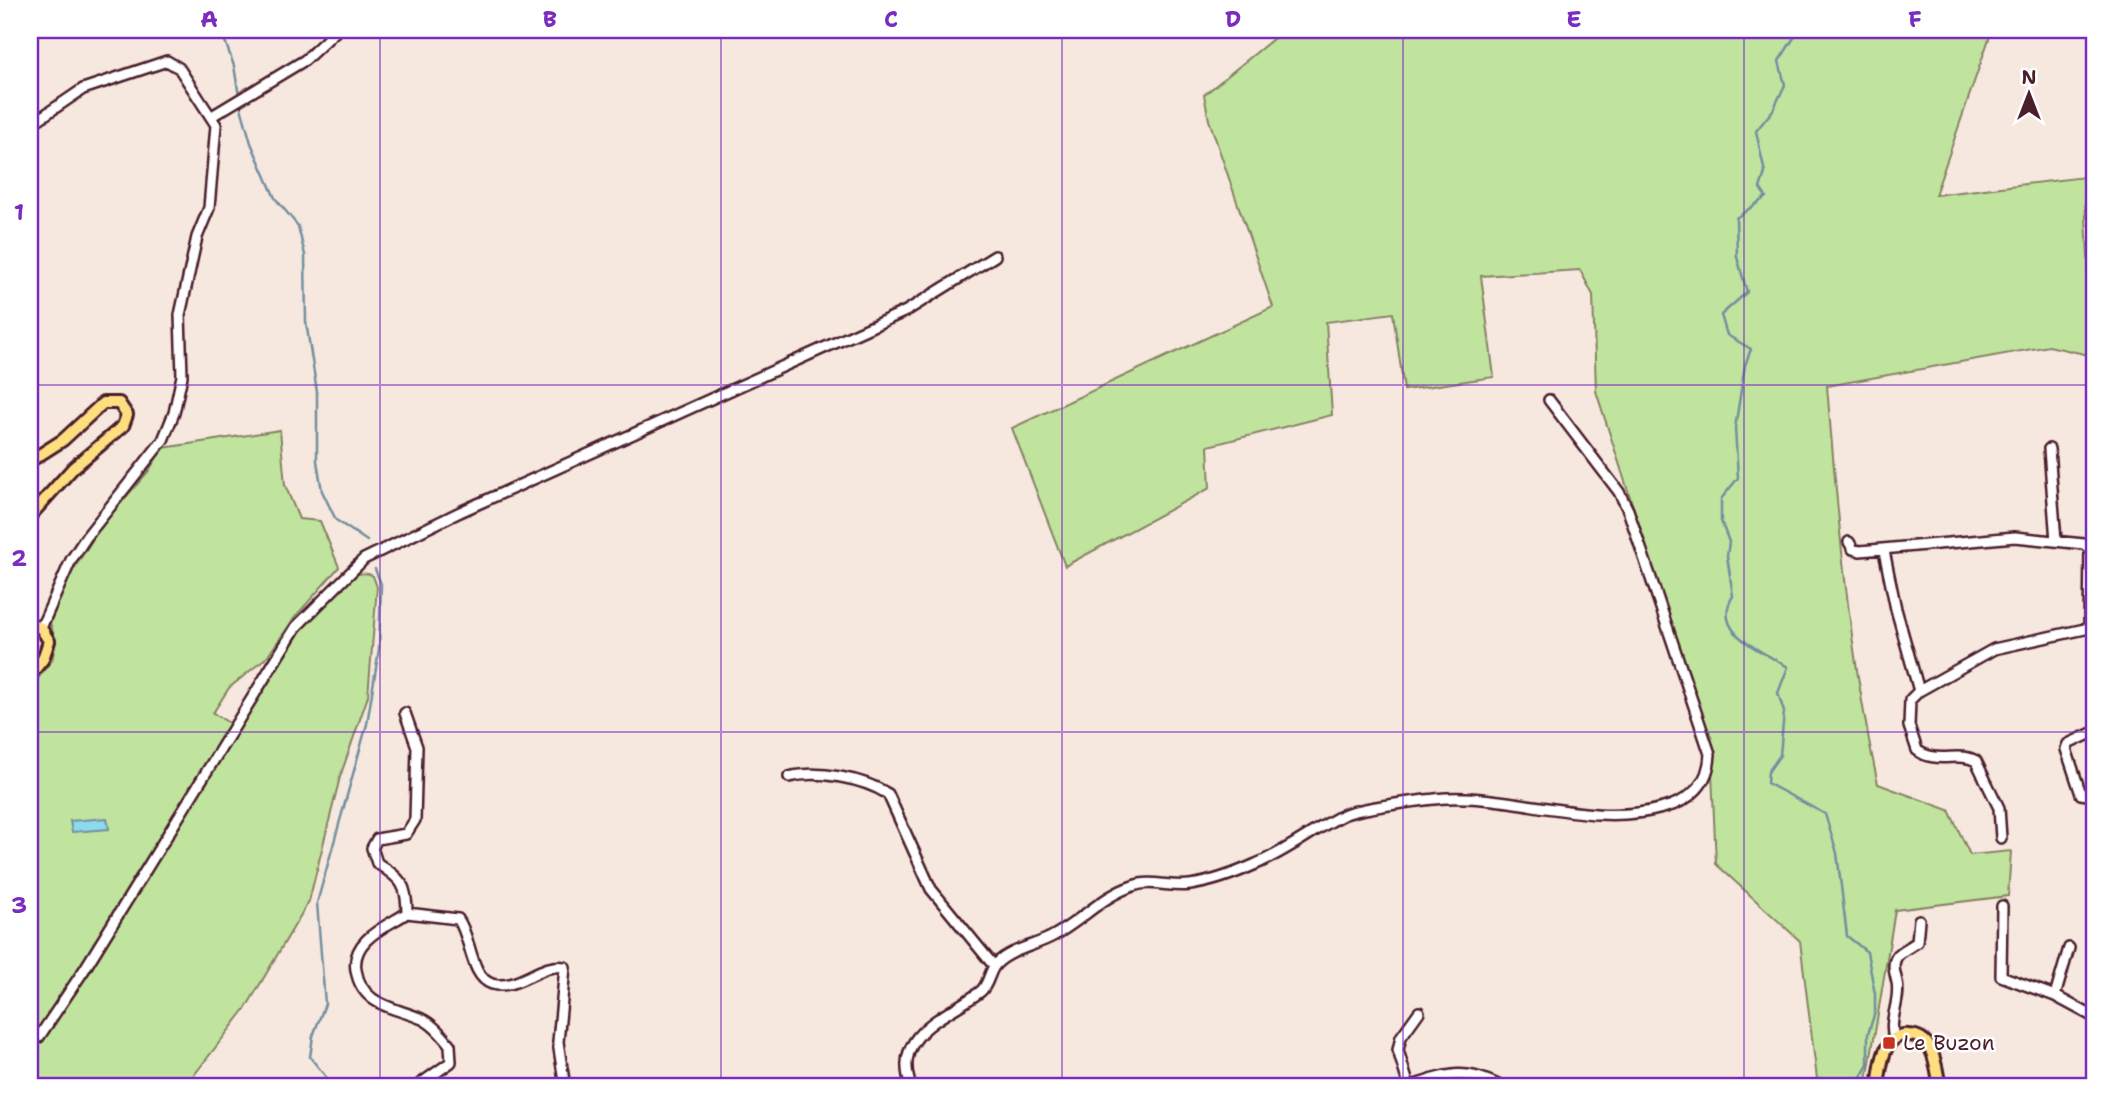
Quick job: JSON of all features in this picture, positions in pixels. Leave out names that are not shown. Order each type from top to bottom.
[{"type":"main road","points":[[30,461],[63,440],[103,402],[119,403],[126,410],[126,421],[118,432],[73,468],[30,516]]},
{"type":"main road","points":[[30,624],[41,628],[47,634],[48,647],[30,675]]},
{"type":"main road","points":[[1878,1087],[1885,1052],[1894,1038],[1913,1035],[1927,1043],[1933,1055],[1940,1087]]},
{"type":"main road","points":[[2085,1087],[2094,1080]]},
{"type":"street","points":[[212,116],[305,60],[337,30]]},
{"type":"street","points":[[30,125],[83,89],[167,61],[179,68],[212,116],[216,133],[209,208],[197,237],[183,300],[182,376],[174,413],[155,452],[101,516],[71,560],[41,628]]},
{"type":"street","points":[[30,1041],[39,1037],[84,970],[296,627],[364,559],[503,492],[906,311],[995,256]]},
{"type":"street","points":[[911,1087],[906,1060],[914,1041],[983,990],[994,966],[1004,957],[1052,937],[1114,893],[1136,884],[1189,886],[1256,864],[1345,814],[1447,798],[1525,803],[1582,814],[1630,814],[1660,809],[1687,798],[1698,789],[1710,769],[1705,735],[1628,510],[1619,492],[1549,400]]},
{"type":"street","points":[[2049,449],[2056,541]]},
{"type":"street","points":[[1849,542],[1853,549],[1860,551],[1884,551],[2015,537],[2084,544],[2090,550],[2092,627],[1994,649],[1919,691],[1910,700],[1909,726],[1913,742],[1923,755],[1976,761],[1999,808],[2001,838]]},
{"type":"street","points":[[1884,551],[1896,608],[1919,691]]},
{"type":"street","points":[[405,713],[417,747],[415,820],[406,834],[377,839],[372,848],[377,863],[395,873],[402,881],[407,913]]},
{"type":"street","points":[[2094,732],[2068,744],[2066,749],[2081,794],[2094,796]]},
{"type":"street","points":[[789,777],[806,773],[834,775],[875,786],[888,794],[931,889],[994,966]]},
{"type":"street","points":[[2002,906],[2001,976],[2055,996],[2094,1017]]},
{"type":"street","points":[[416,1087],[451,1062],[453,1054],[450,1045],[425,1021],[375,1002],[359,982],[355,966],[362,943],[407,913],[458,919],[481,976],[494,984],[515,983],[555,967],[565,967],[558,1042],[565,1087]]},
{"type":"street","points":[[1894,1038],[1892,1018],[1898,1003],[1898,985],[1894,964],[1899,954],[1917,942],[1919,920]]},
{"type":"street","points":[[2055,996],[2069,948]]},
{"type":"street","points":[[1419,1012],[1401,1037],[1398,1050],[1409,1087],[1456,1072],[1480,1076],[1502,1087]]},
{"type":"green space","points":[[1284,30],[1992,30],[1935,195],[2084,177],[2093,356],[2049,346],[1827,386],[1852,636],[1878,784],[1949,810],[1970,855],[2011,851],[2008,896],[1895,910],[1866,1087],[1818,1087],[1800,941],[1716,864],[1711,750],[1596,391],[1593,295],[1580,270],[1481,276],[1494,377],[1404,390],[1393,313],[1326,322],[1332,415],[1208,446],[1210,488],[1065,566],[1012,428],[1273,307],[1209,120],[1204,95]]},
{"type":"green space","points":[[280,430],[285,485],[299,519],[320,521],[339,567],[295,617],[267,657],[229,688],[213,713],[239,729],[299,634],[340,586],[358,575],[373,576],[377,587],[368,696],[340,777],[309,901],[246,1008],[191,1079],[180,1087],[37,1087],[39,1055],[30,1033],[30,689],[52,660],[56,642],[50,623],[67,580],[103,523],[148,472],[163,448]]},
{"type":"water","points":[[107,818],[109,829],[72,832],[70,821]]},
{"type":"waterway","points":[[221,30],[234,66],[239,96]]},
{"type":"waterway","name":"Le Buzon","points":[[1799,30],[1779,61],[1785,85],[1773,110],[1756,131],[1765,173],[1760,188],[1766,197],[1736,218],[1737,257],[1747,292],[1721,315],[1727,335],[1751,349],[1745,365],[1735,428],[1738,478],[1721,499],[1721,521],[1729,542],[1727,556],[1733,596],[1728,609],[1728,620],[1742,639],[1788,667],[1778,693],[1784,712],[1780,755],[1768,772],[1767,783],[1825,814],[1837,853],[1847,936],[1867,952],[1875,994],[1875,1012],[1868,1034],[1868,1065],[1855,1087]]},
{"type":"waterway","points":[[240,104],[251,143],[275,198],[298,226],[305,255],[306,322],[317,392],[317,461],[322,491],[336,520],[367,541]]},
{"type":"waterway","points":[[334,1087],[310,1057],[313,1036],[325,1004],[317,903],[367,724],[379,649],[381,584],[375,569]]},
{"type":"place","name":"Le Buzon","points":[[1889,1043]]}]
